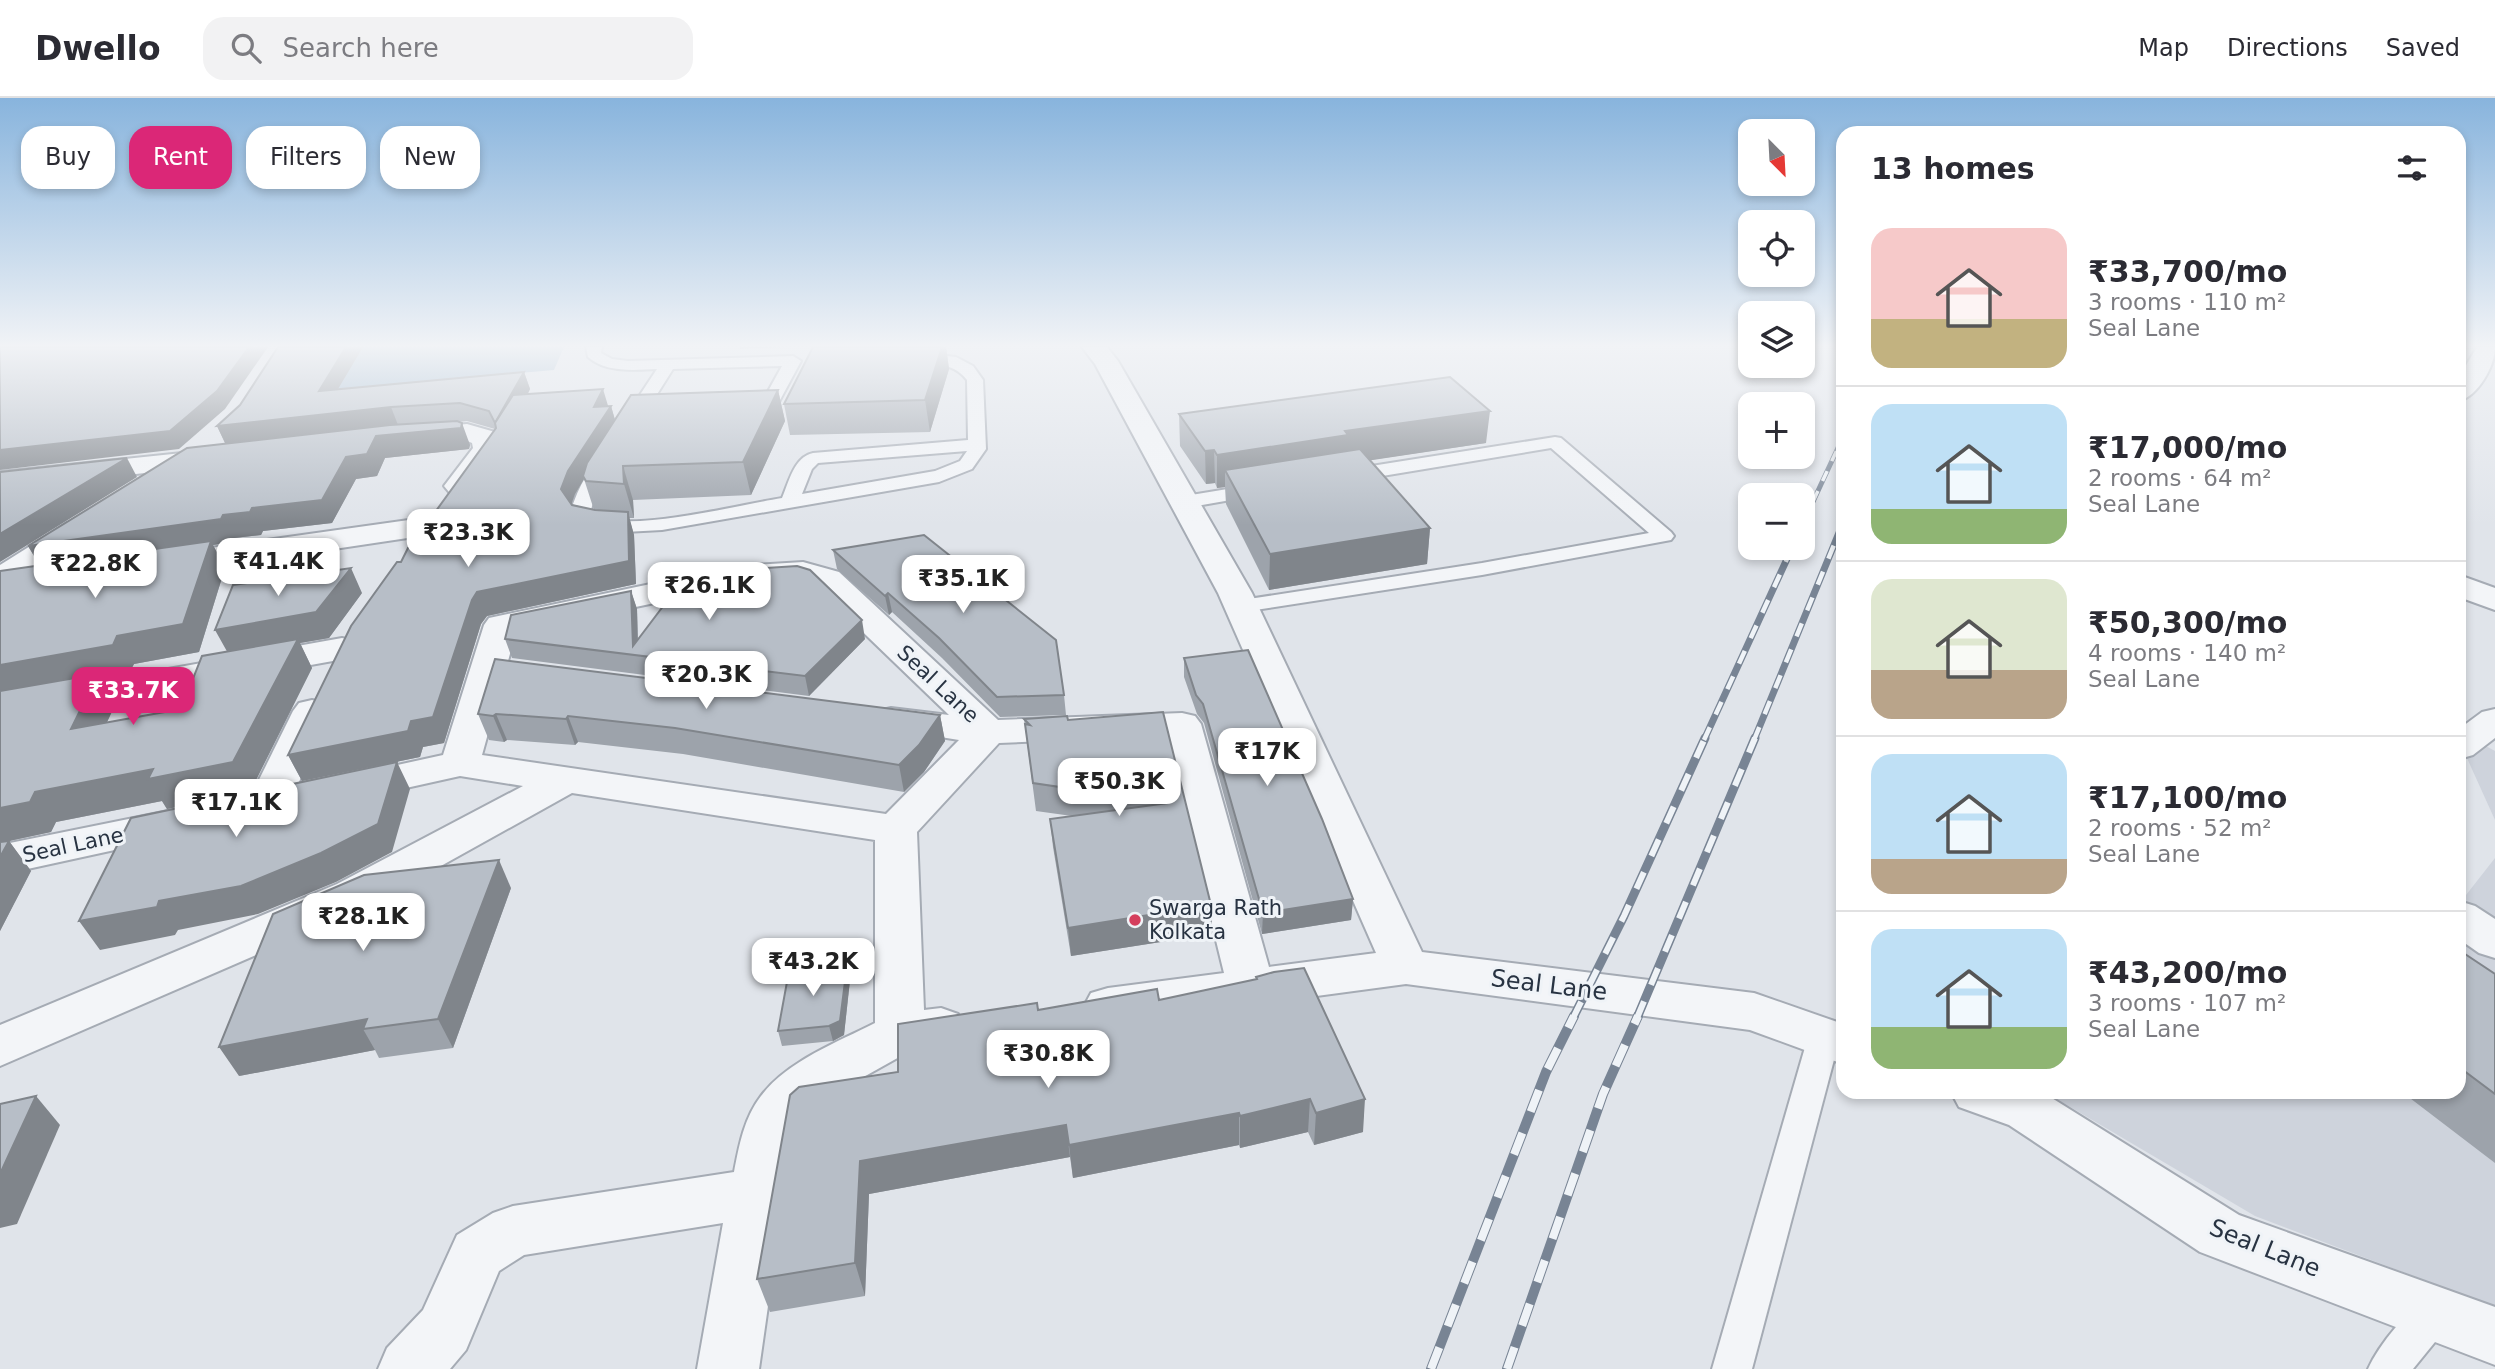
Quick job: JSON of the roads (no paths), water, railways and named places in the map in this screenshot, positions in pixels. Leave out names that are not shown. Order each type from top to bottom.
[{"type":"street","points":[[1132,406],[1242,606],[1406,967]]},
{"type":"street","points":[[385,438],[467,432],[485,438],[487,448],[406,559]]},
{"type":"street","points":[[140,491],[187,461],[229,444]]},
{"type":"street","points":[[0,481],[187,461]]},
{"type":"street","points":[[0,579],[105,513]]},
{"type":"street","points":[[134,569],[430,526]]},
{"type":"street","name":"Seal Lane","points":[[460,764],[501,625],[736,576],[803,572],[827,579],[988,732]]},
{"type":"street","points":[[0,588],[54,580]]},
{"type":"street","points":[[2466,588],[2495,600]]},
{"type":"street","points":[[0,710],[350,637],[237,811]]},
{"type":"street","points":[[488,668],[528,674]]},
{"type":"street","name":"Seal Lane","points":[[853,715],[988,732],[1182,724],[1251,987]]},
{"type":"street","points":[[2466,742],[2495,720]]},
{"type":"street","name":"Seal Lane","points":[[0,860],[460,764],[896,829],[988,732]]},
{"type":"street","points":[[0,1046],[353,895],[566,780]]},
{"type":"street","points":[[896,829],[900,1033]]},
{"type":"street","points":[[2466,922],[2495,941]]},
{"type":"street","name":"Seal Lane","points":[[1075,1010],[1406,967],[1754,1012],[1833,1041]]},
{"type":"street","points":[[728,1369],[757,1192],[770,1129],[779,1110],[822,1076],[900,1033],[981,1022]]},
{"type":"street","name":"Seal Lane","points":[[1997,1099],[2028,1110],[2220,1234],[2495,1336]]},
{"type":"street","points":[[409,1369],[446,1330],[477,1252],[513,1231],[757,1192]]},
{"type":"lane","points":[[641,406],[586,495],[581,510],[587,521],[606,527],[662,524],[939,476],[965,465],[978,445],[976,406]]},
{"type":"lane","points":[[741,410],[767,409],[769,406]]},
{"type":"lane","points":[[637,412],[663,412]]},
{"type":"lane","points":[[1242,606],[1482,569],[1664,536],[1555,442],[1327,479]]},
{"type":"lane","points":[[789,503],[804,467],[813,458],[978,445]]},
{"type":"lane","points":[[1185,502],[1275,488]]},
{"type":"lane","points":[[1732,1369],[1833,1041]]},
{"type":"lane","points":[[2388,1369],[2434,1313]]},
{"type":"railway","points":[[1815,497],[1836,452]]},
{"type":"railway","points":[[1754,740],[1836,540]]},
{"type":"railway","points":[[1704,740],[1786,560]]},
{"type":"railway","points":[[1431,1369],[1546,1072],[1624,916],[1705,738]]},
{"type":"railway","points":[[1637,1018],[1755,738]]},
{"type":"railway","points":[[1507,1369],[1603,1094],[1638,1016]]},
{"type":"place","name":"Swarga Rath Kolkata","points":[[1135,920]]}]
